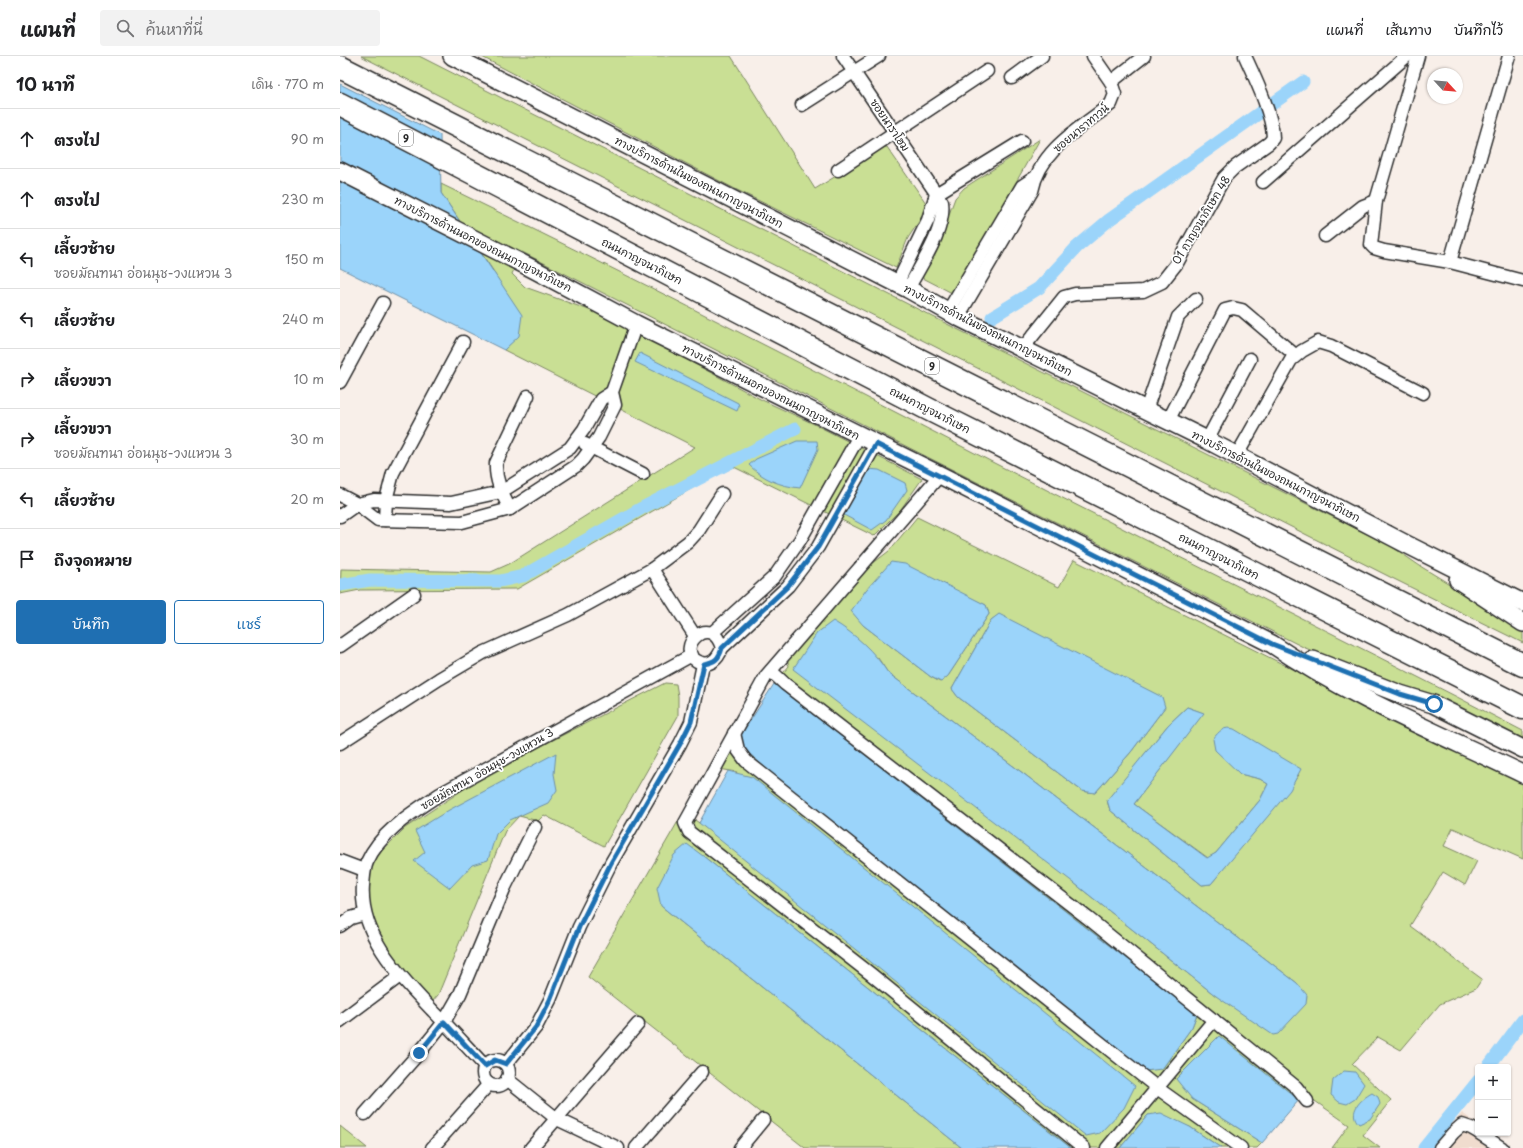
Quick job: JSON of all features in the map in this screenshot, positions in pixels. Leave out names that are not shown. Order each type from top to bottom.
[{"type":"highway","name":"9","points":[[340,67],[1523,665]]},
{"type":"highway","name":"ถนนกาญจนาภิเษก","points":[[340,104],[928,409],[1523,708]]},
{"type":"main road","name":"ทางบริการด้านในของถนนกาญจนาภิเษก","points":[[452,56],[953,314],[1237,455],[1406,544],[1523,603]]},
{"type":"main road","name":"ทางบริการด้านนอกของถนนกาญจนาภิเษก","points":[[340,171],[533,269],[636,324],[940,475],[1272,644],[1301,663],[1354,693],[1523,774]]},
{"type":"main road","points":[[1406,544],[1523,623]]},
{"type":"main road","points":[[1272,644],[1400,694],[1434,704],[1523,749]]},
{"type":"main road","points":[[1424,727],[1416,714],[1419,707],[1423,704],[1434,704]]},
{"type":"street","name":"ซอยนาราโฮม","points":[[844,56],[936,194]]},
{"type":"street","points":[[802,105],[879,56]]},
{"type":"street","points":[[1012,78],[1042,56]]},
{"type":"street","points":[[1093,56],[1111,82],[1144,56]]},
{"type":"street","name":"01 กาญจนาภิเษก 48","points":[[1023,348],[1064,298],[1075,294],[1143,291],[1162,282],[1177,264],[1224,178],[1235,167],[1269,143],[1273,138],[1260,91],[1245,56]]},
{"type":"street","points":[[1263,182],[1407,56]]},
{"type":"street","points":[[1418,56],[1376,201],[1370,239],[1371,245],[1374,248],[1450,262],[1523,281]]},
{"type":"street","points":[[1450,262],[1509,56]]},
{"type":"street","points":[[838,170],[987,72]]},
{"type":"street","name":"ซอยนาราทาวน์","points":[[953,314],[1022,186],[1034,178],[1042,163],[1056,146],[1111,104],[1115,94],[1111,82]]},
{"type":"street","points":[[902,287],[928,220],[936,194],[1022,141]]},
{"type":"street","points":[[1325,236],[1363,206],[1376,201]]},
{"type":"street","points":[[1146,410],[1178,317],[1196,299]]},
{"type":"street","points":[[340,382],[383,303]]},
{"type":"street","points":[[1168,421],[1225,310],[1233,308],[1242,310],[1296,355]]},
{"type":"street","points":[[340,495],[357,504],[375,519],[385,520],[462,522],[510,509],[576,466],[591,448],[615,405],[612,392],[636,324]]},
{"type":"street","points":[[385,520],[386,500],[393,473],[463,342]]},
{"type":"street","points":[[1237,455],[1274,386],[1296,355],[1318,342],[1331,346],[1422,393]]},
{"type":"street","points":[[1207,440],[1250,359]]},
{"type":"street","points":[[340,516],[357,504],[377,500],[451,503],[501,492],[564,453],[577,440],[601,399],[612,392]]},
{"type":"street","points":[[510,509],[501,492],[496,473],[496,463],[528,396]]},
{"type":"street","points":[[712,633],[775,576],[800,540],[859,436]]},
{"type":"street","points":[[577,440],[643,474]]},
{"type":"street","points":[[722,648],[719,639],[712,633],[703,632],[695,636],[690,643],[690,652],[695,660],[704,664],[712,663],[719,657],[722,648],[788,586],[818,547],[876,444]]},
{"type":"street","points":[[940,475],[771,671],[734,733],[684,823],[689,832],[872,975],[1084,1148]]},
{"type":"street","points":[[340,743],[439,679],[483,653],[568,615],[652,569],[688,542],[699,530],[722,494]]},
{"type":"street","points":[[652,569],[695,636]]},
{"type":"street","points":[[340,646],[414,594]]},
{"type":"street","name":"ซอยมัณฑนา อ่อนนุช-วงแหวน 3","points":[[485,1066],[400,976],[378,945],[365,914],[363,890],[364,870],[368,860],[382,841],[400,821],[440,794],[692,655]]},
{"type":"street","points":[[506,1064],[536,1027],[550,1000],[579,927],[611,863],[680,744],[691,722],[704,664]]},
{"type":"street","points":[[771,671],[785,684],[1089,919],[1296,1087],[1307,1101]]},
{"type":"street","points":[[734,733],[738,750],[746,761],[1157,1088],[1241,1148]]},
{"type":"street","points":[[365,1114],[419,1053],[444,1022],[460,994],[504,889],[535,827]]},
{"type":"street","points":[[340,861],[364,870]]},
{"type":"street","points":[[340,926],[351,918],[365,914]]},
{"type":"street","points":[[340,1021],[400,976]]},
{"type":"street","points":[[1107,1148],[1214,1020]]},
{"type":"street","points":[[531,1148],[638,1024]]},
{"type":"street","points":[[495,1060],[506,1064],[509,1073],[507,1079],[499,1085],[490,1084],[484,1078],[485,1066],[495,1060]]},
{"type":"street","points":[[636,1148],[702,1072]]},
{"type":"street","points":[[507,1079],[556,1118],[618,1148]]},
{"type":"street","points":[[432,1148],[490,1084]]},
{"type":"street","points":[[740,1148],[763,1120]]},
{"type":"street","points":[[1440,1148],[1462,1125],[1475,1131]]},
{"type":"street","points":[[1483,1136],[1502,1148]]},
{"type":"shaded area","points":[[1462,1113],[1475,1122],[1475,1136],[1495,1136],[1512,1148],[1434,1148]]},
{"type":"green space","points":[[361,56],[419,56],[955,328],[1391,546],[1420,566],[1523,629],[1523,643],[1390,577]]},
{"type":"green space","points":[[480,56],[731,56],[815,189],[883,147],[887,147],[926,203],[920,220],[908,238],[896,268],[737,190]]},
{"type":"green space","points":[[1040,139],[954,294],[921,277],[940,239],[955,198],[964,188]]},
{"type":"green space","points":[[441,184],[719,322],[1062,498],[1523,731],[1523,743],[1404,688],[1303,647],[522,252],[512,274],[525,287],[603,315],[762,400],[814,424],[922,479],[901,509],[874,536],[734,467],[705,481],[517,589],[360,590],[340,594],[341,569],[491,572],[509,564],[695,447],[504,350],[518,336],[494,272],[441,193]]},
{"type":"green space","points":[[917,517],[1059,587],[1074,560],[1523,784],[1523,859],[1453,828],[1444,846],[1477,861],[1465,885],[1443,872],[1410,926],[1482,979],[1476,988],[1440,1004],[1401,1050],[1378,1037],[1352,1064],[1391,1100],[1363,1135],[1380,1148],[1332,1148],[1349,1125],[1305,1094],[1299,1100],[1192,1099],[1262,1143],[1257,1148],[1221,1148],[1190,1127],[1148,1115],[1120,1148],[1071,1148],[703,856],[661,906],[962,1148],[805,1148],[588,977],[680,818],[695,820],[699,823],[737,772],[719,769],[741,735],[1162,1069],[1192,1027],[1197,1014],[774,684],[789,666],[787,659],[872,564],[889,551]],"holes":[[[965,596],[986,605],[989,614],[948,676],[940,682],[931,677],[863,625]],[[999,615],[1165,707],[1131,752],[1095,793],[1082,791],[958,697],[952,689],[991,620]],[[817,633],[878,658],[888,673],[1024,774],[1297,983],[1216,996],[1074,883]],[[1187,707],[1203,713],[1134,804],[1208,858],[1216,853],[1260,800],[1268,784],[1260,779],[1240,774],[1299,775],[1211,884],[1202,885],[1110,810],[1107,801],[1168,725]]]},
{"type":"green space","points":[[665,683],[676,684],[678,696],[678,716],[604,846],[544,815],[538,821],[519,816],[505,831],[438,995],[426,1009],[361,922],[358,887],[375,858],[405,828],[490,772]]},
{"type":"green space","points":[[340,1126],[367,1148],[340,1148]]},
{"type":"water","points":[[340,84],[440,135],[441,193],[522,315],[519,336],[504,350],[340,268]]},
{"type":"water","points":[[640,353],[738,403],[739,406],[737,411],[635,362]]},
{"type":"water","points":[[797,441],[817,441],[818,449],[800,488],[786,486],[772,481],[754,470],[749,465],[756,459]]},
{"type":"water","points":[[868,469],[879,470],[905,483],[907,490],[886,520],[872,530],[842,514]]},
{"type":"water","points":[[891,562],[905,564],[986,605],[989,614],[948,676],[941,682],[931,677],[863,625],[851,611],[866,590]]},
{"type":"water","points":[[999,614],[1162,697],[1165,707],[1131,752],[1095,793],[1082,791],[958,697],[952,689],[991,620]]},
{"type":"water","points":[[833,621],[864,644],[877,657],[888,673],[1024,774],[1297,983],[1307,995],[1306,1004],[1278,1034],[1273,1035],[1216,996],[1074,883],[793,669],[817,633]]},
{"type":"water","points":[[774,684],[1197,1014],[1192,1027],[1162,1069],[1145,1071],[777,778],[742,747],[741,735]]},
{"type":"water","points":[[1187,707],[1204,713],[1134,804],[1207,858],[1216,853],[1260,800],[1268,784],[1260,779],[1240,774],[1215,750],[1213,739],[1217,734],[1227,728],[1234,729],[1301,769],[1290,790],[1211,884],[1202,885],[1110,810],[1107,800],[1168,725]]},
{"type":"water","points":[[556,753],[554,774],[557,790],[548,803],[510,820],[496,834],[488,860],[472,865],[450,888],[414,861],[425,852],[415,831],[449,810]]},
{"type":"water","points":[[728,771],[752,777],[1135,1086],[1124,1108],[1100,1133],[1086,1136],[699,823]]},
{"type":"water","points":[[687,844],[1071,1148],[962,1148],[661,906],[657,888],[674,855]]},
{"type":"water","points":[[1219,1036],[1299,1100],[1262,1143],[1192,1099],[1176,1079]]},
{"type":"water","points":[[1344,1071],[1355,1072],[1364,1084],[1355,1099],[1347,1104],[1339,1102],[1331,1095],[1333,1080]]},
{"type":"water","points":[[1372,1093],[1378,1097],[1380,1104],[1370,1119],[1359,1124],[1354,1115],[1355,1110],[1360,1102]]},
{"type":"water","points":[[1161,1113],[1190,1127],[1221,1148],[1120,1148],[1148,1115]]},
{"type":"waterway","points":[[992,317],[1039,288],[1077,247],[1109,220],[1303,82]]},
{"type":"waterway","points":[[340,585],[370,580],[500,581],[523,576],[642,508],[795,429]]},
{"type":"waterway","points":[[1490,1064],[1523,1020]]},
{"type":"waterway","points":[[1424,1148],[1475,1085]]},
{"type":"route","points":[[419,1053],[444,1022],[485,1066],[491,1061],[495,1060],[499,1060],[506,1064],[536,1027],[550,1000],[579,927],[611,863],[680,744],[691,722],[704,664],[712,663],[719,657],[722,648],[788,586],[818,547],[876,444],[1272,644],[1400,694],[1434,704]]}]
